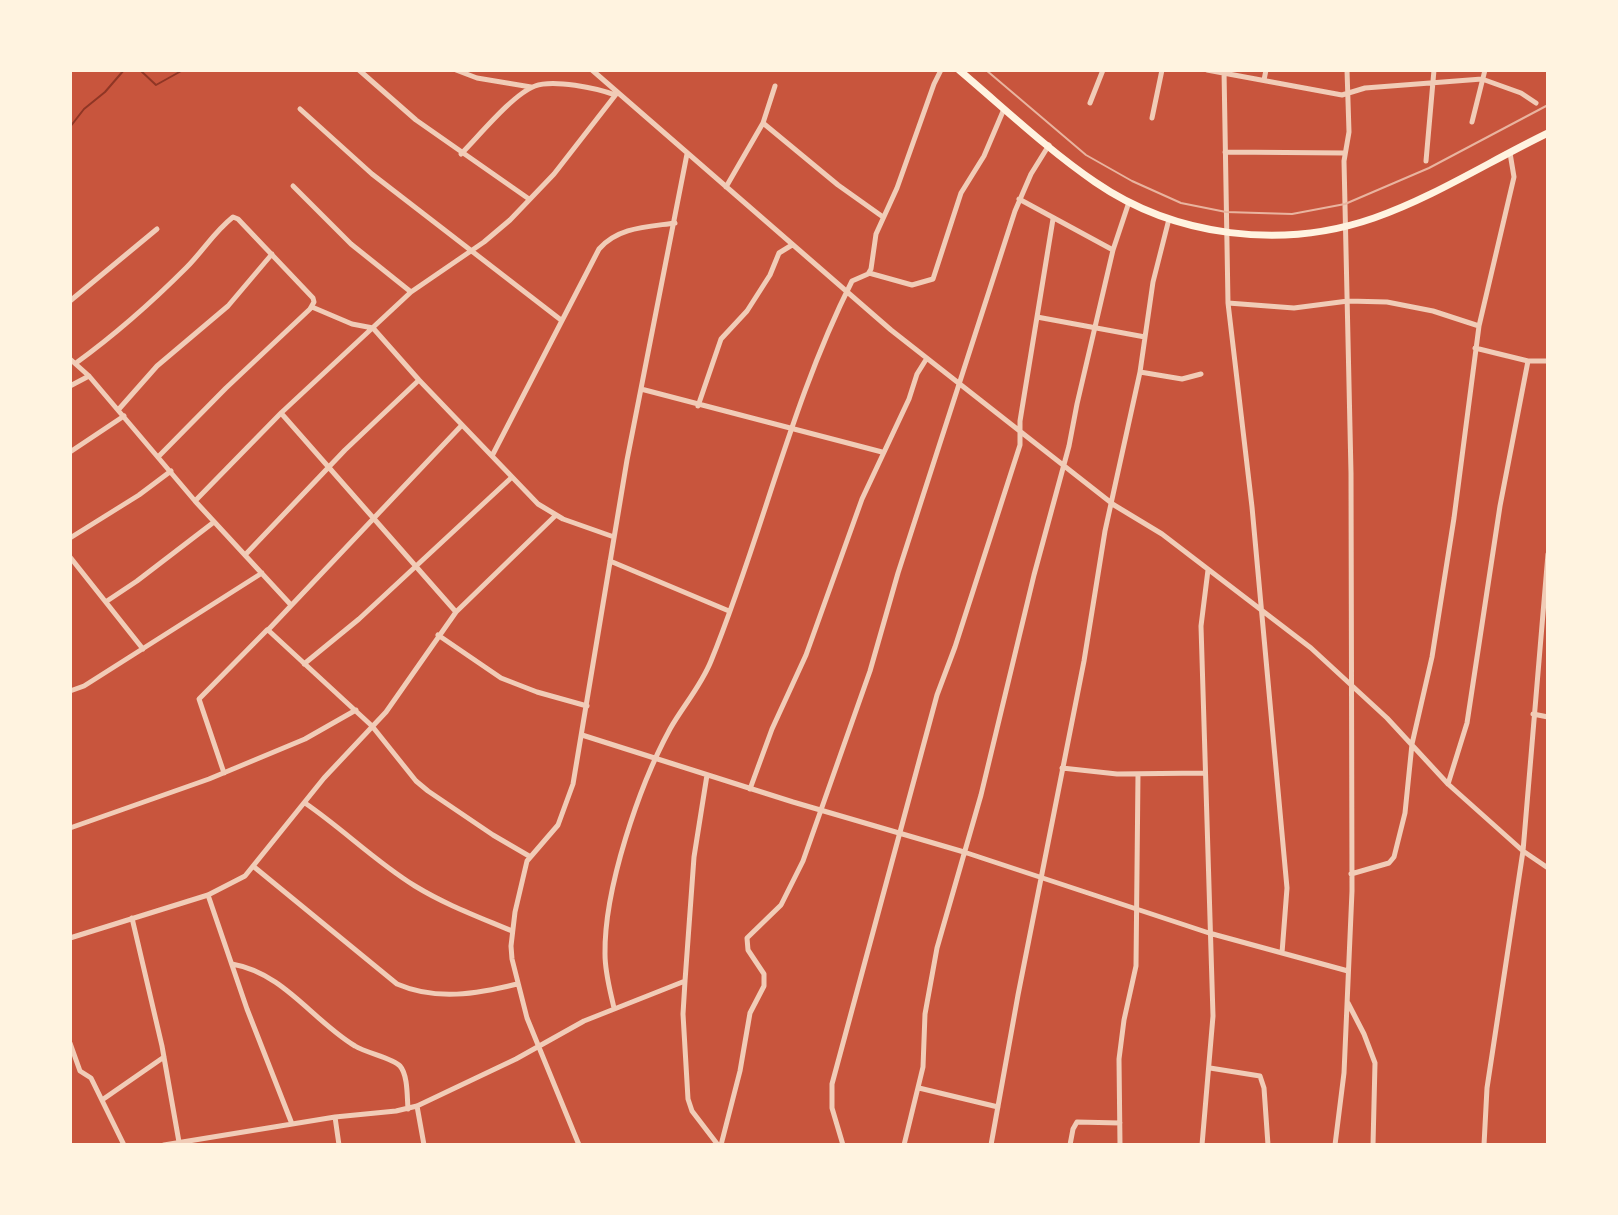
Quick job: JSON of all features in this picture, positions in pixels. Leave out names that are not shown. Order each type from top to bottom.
[{"type":"main road","points":[[959,70],[1097,183],[1169,219],[1225,233],[1279,235],[1345,227],[1401,207],[1548,133]]},
{"type":"street","points":[[359,70],[416,120],[529,199]]},
{"type":"street","points":[[456,70],[477,78],[532,87],[567,85],[616,94]]},
{"type":"street","points":[[592,70],[846,292],[960,385],[1112,504],[1143,521],[1260,607],[1351,683],[1448,784],[1523,851],[1548,868]]},
{"type":"street","points":[[614,1008],[606,966],[607,918],[630,827],[656,758],[705,674],[820,352],[852,281],[869,273],[872,267],[874,241],[941,70]]},
{"type":"street","points":[[1090,103],[1103,70]]},
{"type":"street","points":[[1152,118],[1162,70]]},
{"type":"street","points":[[1207,70],[1342,95],[1365,88],[1482,79],[1521,93],[1536,103]]},
{"type":"street","points":[[1264,80],[1266,70]]},
{"type":"street","points":[[1335,1145],[1344,1073],[1351,874],[1345,227],[1345,153],[1349,132],[1347,70]]},
{"type":"street","points":[[1426,161],[1434,70]]},
{"type":"street","points":[[1472,122],[1485,70]]},
{"type":"street","points":[[1224,71],[1228,303],[1252,507],[1287,894],[1282,953]]},
{"type":"street","points":[[726,187],[763,123],[775,86]]},
{"type":"street","points":[[461,154],[532,87]]},
{"type":"street","points":[[195,501],[281,413],[411,292],[496,233],[554,174],[616,94]]},
{"type":"street","points":[[869,273],[912,285],[933,279],[961,193],[984,156],[1004,108]]},
{"type":"street","points":[[300,109],[372,174],[561,320]]},
{"type":"street","points":[[763,123],[838,185],[883,217]]},
{"type":"street","points":[[720,1145],[740,1071],[750,1013],[764,986],[764,974],[748,950],[747,938],[786,897],[803,861],[870,671],[898,573],[1019,199],[1049,145]]},
{"type":"street","points":[[1225,152],[1345,153]]},
{"type":"street","points":[[1351,874],[1389,863],[1394,857],[1405,813],[1412,744],[1435,637],[1461,467],[1475,348],[1514,177],[1510,152]]},
{"type":"street","points":[[579,1145],[527,1018],[512,959],[512,931],[529,856],[563,817],[573,784],[614,537],[688,153]]},
{"type":"street","points":[[293,186],[351,244],[411,292]]},
{"type":"street","points":[[1019,199],[1113,250]]},
{"type":"street","points":[[904,1145],[923,1067],[925,1014],[933,962],[984,782],[1064,465],[1113,250],[1129,201]]},
{"type":"street","points":[[159,456],[312,307],[313,298],[233,217],[212,234],[201,252],[132,321],[73,361],[291,605]]},
{"type":"street","points":[[843,1145],[832,1108],[832,1084],[937,695],[1020,445],[1053,219]]},
{"type":"street","points":[[991,1145],[1084,661],[1105,531],[1140,372],[1153,282],[1169,219]]},
{"type":"street","points":[[492,456],[599,249],[622,231],[675,223]]},
{"type":"street","points":[[70,301],[157,229]]},
{"type":"street","points":[[698,406],[721,339],[747,311],[770,275],[779,253],[792,245]]},
{"type":"street","points":[[119,409],[157,366],[228,306],[272,254]]},
{"type":"street","points":[[1228,303],[1294,308],[1348,301],[1403,303],[1479,326]]},
{"type":"street","points":[[312,307],[352,324],[373,328],[538,504],[555,516],[614,537]]},
{"type":"street","points":[[1037,317],[1145,337]]},
{"type":"street","points":[[1475,348],[1528,361],[1548,361]]},
{"type":"street","points":[[750,789],[772,729],[806,655],[844,545],[882,452],[927,358]]},
{"type":"street","points":[[1448,784],[1467,723],[1500,506],[1528,361]]},
{"type":"street","points":[[1140,372],[1182,379],[1201,374]]},
{"type":"street","points":[[70,386],[89,376]]},
{"type":"street","points":[[245,555],[328,467],[419,380]]},
{"type":"street","points":[[641,389],[882,452]]},
{"type":"street","points":[[281,413],[456,612]]},
{"type":"street","points":[[70,452],[124,416]]},
{"type":"street","points":[[224,773],[199,699],[462,425]]},
{"type":"street","points":[[70,538],[171,471]]},
{"type":"street","points":[[304,664],[359,619],[511,478]]},
{"type":"street","points":[[70,938],[208,895],[239,880],[399,695],[456,612],[555,516]]},
{"type":"street","points":[[107,601],[214,522]]},
{"type":"street","points":[[1484,1145],[1489,1074],[1523,851],[1548,554]]},
{"type":"street","points":[[70,557],[143,649]]},
{"type":"street","points":[[610,561],[729,611]]},
{"type":"street","points":[[1202,1145],[1213,1016],[1201,626],[1208,569]]},
{"type":"street","points":[[70,691],[84,686],[262,573]]},
{"type":"street","points":[[268,630],[372,726],[416,781],[475,824],[529,856]]},
{"type":"street","points":[[438,635],[501,678],[587,706]]},
{"type":"street","points":[[70,828],[224,773],[305,739],[356,710]]},
{"type":"street","points":[[1533,714],[1548,717]]},
{"type":"street","points":[[582,735],[750,789],[964,852],[1209,933],[1348,971]]},
{"type":"street","points":[[1062,768],[1138,774],[1204,773]]},
{"type":"street","points":[[1120,1145],[1119,1059],[1135,975],[1138,774]]},
{"type":"street","points":[[707,775],[694,857],[683,1014],[688,1099],[692,1111],[720,1145]]},
{"type":"street","points":[[305,803],[413,885],[512,931]]},
{"type":"street","points":[[253,866],[397,984],[421,992],[446,995],[477,993],[517,984]]},
{"type":"street","points":[[208,895],[292,1124]]},
{"type":"street","points":[[132,918],[164,1057],[179,1142]]},
{"type":"street","points":[[232,964],[261,972],[311,1009],[346,1041],[398,1063],[404,1074],[408,1109]]},
{"type":"street","points":[[164,1145],[335,1117],[408,1109],[516,1059],[614,1008],[685,981]]},
{"type":"street","points":[[1347,1002],[1375,1063],[1373,1145]]},
{"type":"street","points":[[70,1043],[80,1071]]},
{"type":"street","points":[[102,1100],[164,1057]]},
{"type":"street","points":[[1210,1068],[1260,1076],[1264,1088],[1268,1145]]},
{"type":"street","points":[[70,1075],[80,1071],[89,1074],[124,1145]]},
{"type":"street","points":[[919,1088],[998,1107]]},
{"type":"street","points":[[417,1106],[424,1145]]},
{"type":"street","points":[[335,1117],[339,1145]]},
{"type":"street","points":[[1070,1145],[1077,1122],[1120,1123]]},
{"type":"waterway","points":[[70,127],[124,70]]},
{"type":"waterway","points":[[140,70],[156,85],[183,70]]},
{"type":"railway","points":[[986,70],[1086,155],[1132,181],[1181,203],[1226,212],[1292,214],[1345,204],[1429,168],[1548,105]]}]
